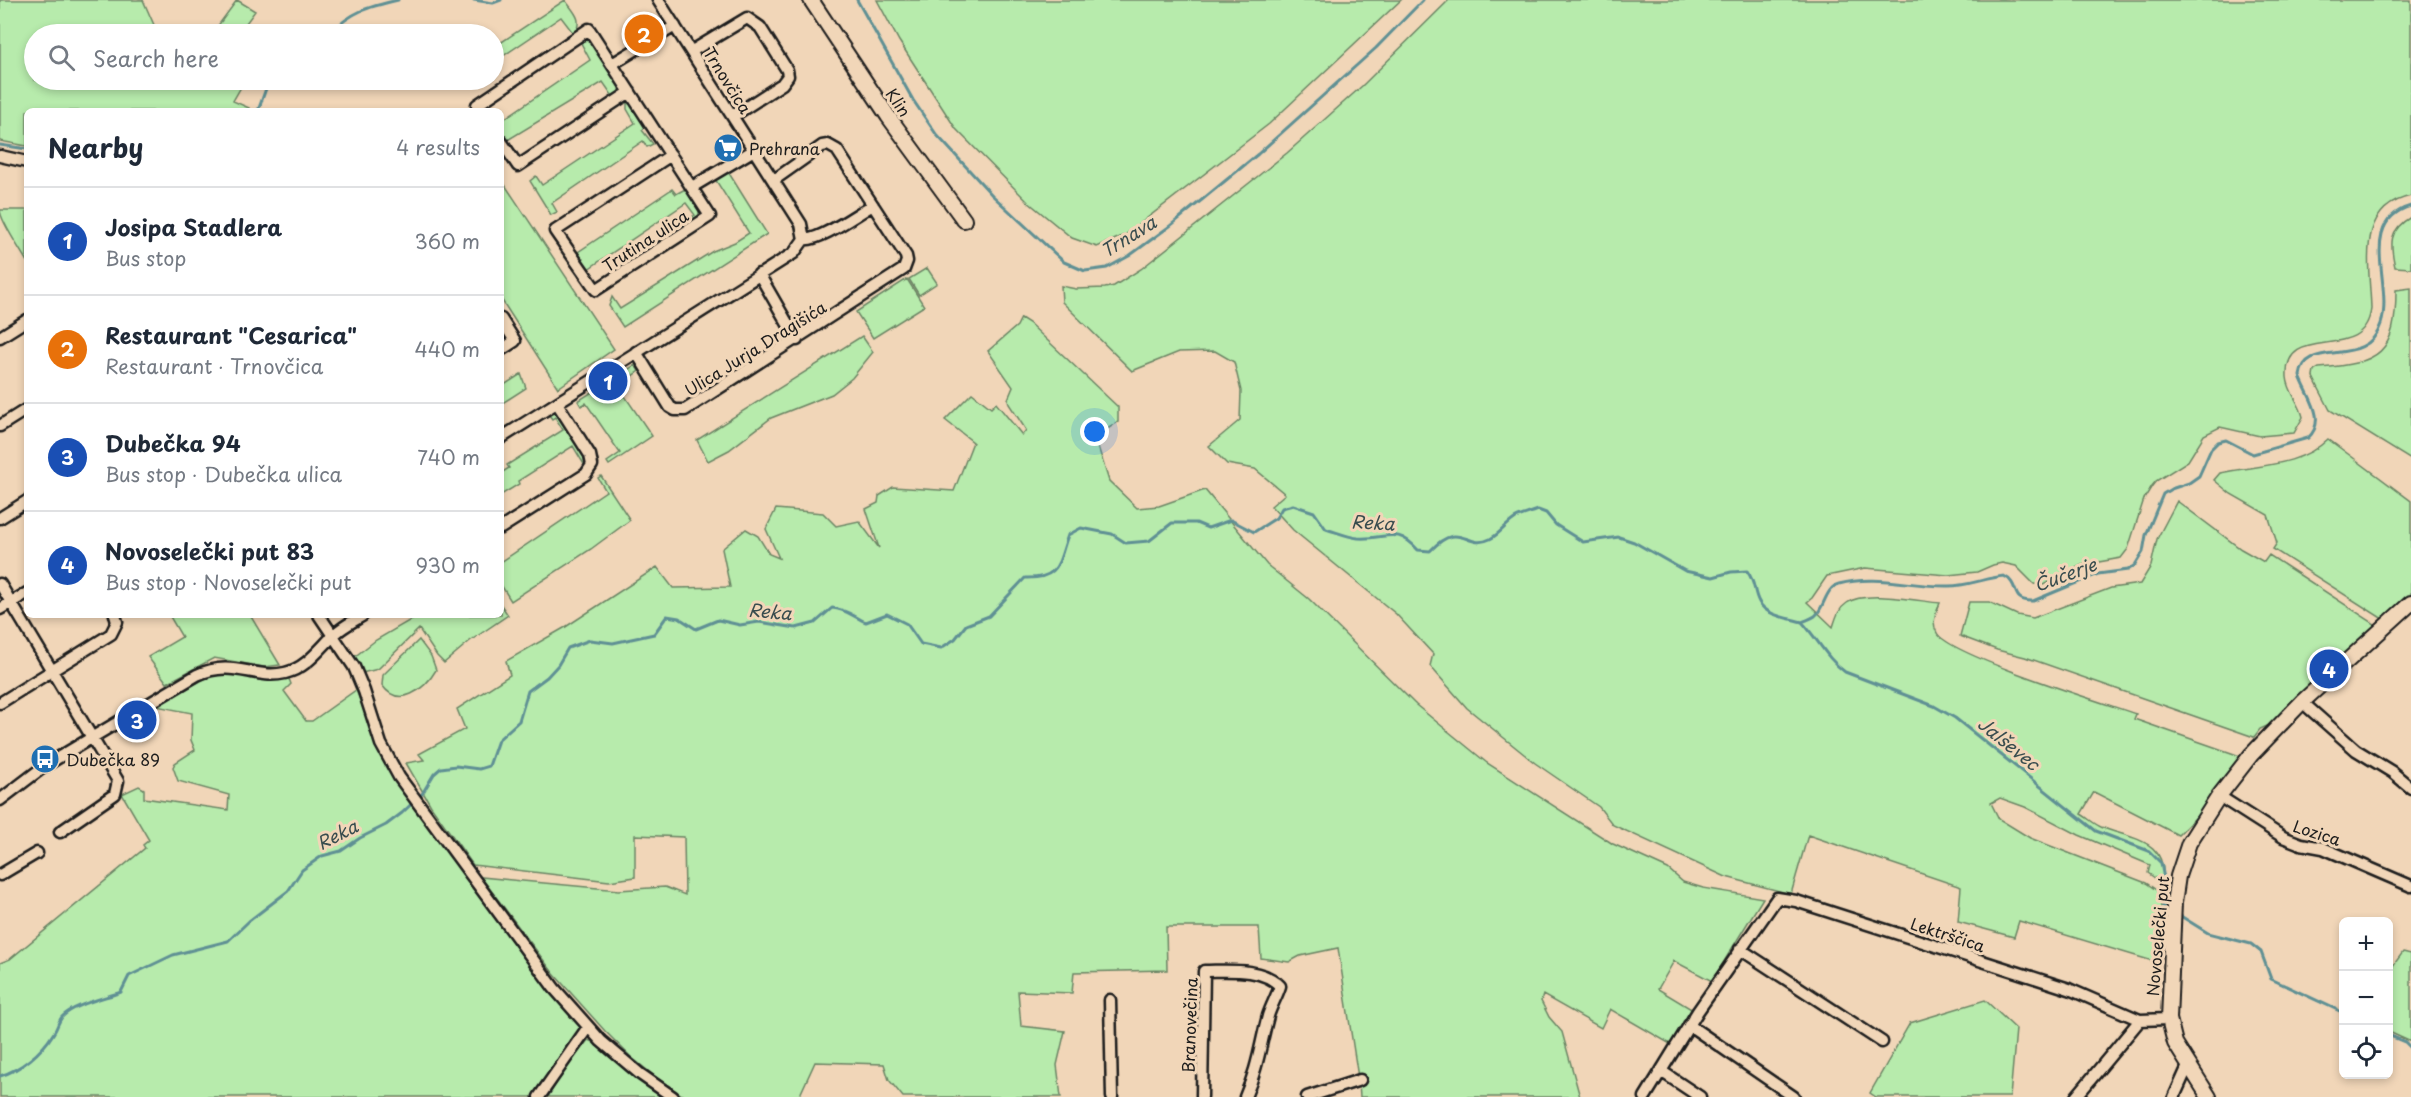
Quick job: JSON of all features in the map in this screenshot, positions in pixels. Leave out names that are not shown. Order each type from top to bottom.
[{"type":"street","name":"Trnovčica","points":[[658,0],[801,224],[804,239]]},
{"type":"street","name":"Klin","points":[[811,0],[906,141],[964,220]]},
{"type":"street","points":[[692,51],[747,18],[760,27],[787,70],[788,76],[782,84],[733,116]]},
{"type":"street","points":[[612,64],[675,26]]},
{"type":"street","points":[[479,108],[589,29],[692,187],[754,150]]},
{"type":"street","points":[[504,145],[518,165],[630,92]]},
{"type":"street","points":[[504,436],[794,253],[804,239],[819,237],[873,205],[837,150],[828,145],[822,146],[774,180]]},
{"type":"street","name":"Trutina ulica","points":[[671,155],[555,231],[596,290],[710,216],[692,187]]},
{"type":"street","points":[[0,156],[24,161]]},
{"type":"street","name":"Ulica Jurja Dragišića","points":[[636,352],[670,407],[679,411],[685,410],[900,273],[907,265],[906,256],[873,205]]},
{"type":"street","points":[[759,274],[797,340]]},
{"type":"street","points":[[0,337],[24,322]]},
{"type":"street","points":[[504,324],[515,341],[504,348]]},
{"type":"street","points":[[504,526],[586,474],[592,465],[590,455],[557,403]]},
{"type":"street","points":[[0,426],[24,411]]},
{"type":"street","points":[[0,518],[24,503]]},
{"type":"street","points":[[0,584],[118,781],[115,794],[60,832]]},
{"type":"street","points":[[0,609],[24,595]]},
{"type":"street","name":"Novoselečki put","points":[[2209,1097],[2175,1043],[2169,1018],[2172,930],[2178,876],[2193,834],[2251,755],[2302,702],[2411,603]]},
{"type":"street","points":[[0,703],[111,634],[117,622],[116,618]]},
{"type":"street","points":[[321,618],[348,655],[362,684],[381,744],[399,777],[554,988],[588,1027],[640,1074],[673,1097]]},
{"type":"street","points":[[0,800],[42,767],[91,736],[211,668],[222,667],[272,674],[288,673],[316,655],[333,636],[359,618]]},
{"type":"street","points":[[2302,702],[2356,750],[2392,772],[2411,788]]},
{"type":"street","name":"Lozica","points":[[2219,796],[2283,837],[2301,844],[2323,848],[2411,886]]},
{"type":"street","points":[[0,875],[37,853]]},
{"type":"street","name":"Lektrščica","points":[[1645,1097],[1689,1025],[1777,898],[1796,901],[2069,989],[2140,1020],[2169,1018]]},
{"type":"street","points":[[1740,949],[1882,1042]]},
{"type":"street","name":"Branovečina","points":[[1202,1097],[1204,971],[1248,972],[1274,979],[1280,986],[1269,1012],[1256,1073],[1245,1097]]},
{"type":"street","points":[[1110,1000],[1112,1097]]},
{"type":"street","points":[[2076,1097],[2140,1020]]},
{"type":"street","points":[[1689,1025],[1794,1097]]},
{"type":"street","points":[[539,1097],[588,1027]]},
{"type":"street","points":[[2174,1097],[2188,1066]]},
{"type":"street","points":[[1661,1071],[1700,1097]]},
{"type":"street","points":[[1307,1097],[1360,1080]]},
{"type":"green space","points":[[0,0],[143,0],[154,24],[24,24],[24,90],[239,90],[233,101],[249,108],[24,108],[24,145],[0,141]]},
{"type":"green space","points":[[237,0],[255,11],[245,24],[219,24]]},
{"type":"green space","points":[[565,0],[578,20],[574,34],[561,17],[504,55],[504,40]]},
{"type":"green space","points":[[877,0],[1401,0],[1269,124],[1125,235],[1097,247],[1072,238],[1028,202],[956,129],[899,41]]},
{"type":"green space","points":[[1449,0],[2411,0],[2411,196],[2393,203],[2381,213],[2373,226],[2368,258],[2371,309],[2365,326],[2354,336],[2341,341],[2310,345],[2298,350],[2289,360],[2288,382],[2303,417],[2294,433],[2260,436],[2220,427],[2204,435],[2188,461],[2156,481],[2152,486],[2144,499],[2128,549],[2121,558],[2082,565],[2043,585],[2034,584],[2016,566],[2002,563],[1977,572],[1948,575],[1865,568],[1827,576],[1807,602],[1833,627],[1841,608],[1855,599],[1878,597],[1940,603],[1934,622],[1937,633],[1948,642],[1969,653],[2029,678],[2136,714],[2134,719],[2240,756],[2213,800],[2178,835],[2094,792],[2081,814],[2101,827],[2136,839],[2154,850],[2160,858],[2163,869],[2163,884],[2148,873],[2150,865],[2079,835],[2025,807],[2000,798],[1991,803],[1999,819],[2030,838],[2146,883],[2162,894],[2156,962],[2019,921],[2014,937],[1958,922],[1961,887],[1808,835],[1791,894],[1726,877],[1613,825],[1599,807],[1535,763],[1467,708],[1430,666],[1433,654],[1396,614],[1293,530],[1271,506],[1285,494],[1255,469],[1227,464],[1209,446],[1240,420],[1241,391],[1234,362],[1215,351],[1179,352],[1132,371],[1062,302],[1061,286],[1076,289],[1105,288],[1114,286],[1141,269],[1287,153],[1362,86]]},
{"type":"green space","points":[[586,40],[594,43],[620,84],[618,95],[614,98],[603,82],[506,141],[504,119],[590,60],[581,43]]},
{"type":"green space","points":[[627,103],[633,105],[647,126],[642,130],[653,144],[647,147],[643,141],[552,203],[557,212],[551,215],[530,181],[536,176],[542,185],[635,123],[627,109]]},
{"type":"green space","points":[[727,170],[767,234],[623,327],[609,306],[612,297],[620,309],[713,251],[749,233],[715,179]]},
{"type":"green space","points":[[504,184],[614,349],[558,388],[504,304]]},
{"type":"green space","points":[[687,188],[699,210],[693,224],[689,219],[695,215],[686,203],[588,269],[578,252],[672,189],[676,194]]},
{"type":"green space","points":[[0,210],[24,210],[24,257],[7,228]]},
{"type":"green space","points":[[2411,217],[2411,268],[2395,267],[2392,251],[2393,238],[2398,227]]},
{"type":"green space","points":[[927,268],[937,283],[919,295],[909,279]]},
{"type":"green space","points":[[907,279],[924,306],[873,338],[856,312]]},
{"type":"green space","points":[[2411,288],[2411,460],[2330,410],[2313,377],[2314,371],[2319,368],[2357,363],[2380,351],[2388,341],[2393,328],[2396,290]]},
{"type":"green space","points":[[1021,318],[1118,407],[1118,422],[1095,437],[1109,481],[1137,508],[1159,506],[1205,490],[1267,565],[1309,599],[1416,705],[1487,763],[1613,844],[1668,869],[1683,882],[1703,888],[1763,898],[1712,981],[1674,961],[1658,989],[1693,1010],[1672,1045],[1610,1009],[1601,1028],[1543,995],[1541,1001],[1549,1017],[1562,1032],[1580,1097],[1360,1097],[1338,948],[1300,956],[1289,962],[1261,958],[1259,927],[1166,927],[1167,970],[1074,972],[1072,993],[1018,991],[1021,1026],[1065,1031],[1057,1065],[1061,1097],[903,1097],[889,1080],[884,1064],[815,1062],[799,1097],[685,1097],[631,1057],[605,1031],[554,974],[481,877],[619,890],[665,887],[685,895],[684,837],[635,835],[635,877],[609,881],[473,865],[431,806],[406,763],[424,760],[419,754],[465,729],[457,709],[510,675],[506,661],[564,628],[657,567],[673,588],[730,587],[722,549],[746,529],[758,536],[769,554],[779,558],[766,529],[776,509],[823,513],[836,526],[859,521],[879,548],[866,509],[878,503],[879,496],[893,487],[954,491],[973,442],[945,420],[972,393],[991,408],[996,403],[1022,435],[1026,430],[1009,404],[1008,399],[1013,387],[988,351],[1017,326]]},
{"type":"green space","points":[[862,336],[873,352],[852,378],[832,394],[771,418],[729,450],[708,461],[697,440]]},
{"type":"green space","points":[[635,365],[639,371],[618,386],[652,436],[609,465],[607,462],[620,453],[586,403],[581,406],[578,401]]},
{"type":"green space","points":[[521,374],[526,388],[504,402],[504,385]]},
{"type":"green space","points":[[553,413],[560,417],[586,457],[585,466],[573,446],[518,481],[519,484],[504,493],[504,471],[509,468],[507,465],[563,430],[555,417],[552,419],[549,415]]},
{"type":"green space","points":[[2328,439],[2411,501],[2411,598],[2386,621],[2273,549],[2277,543],[2268,515],[2231,494],[2214,480],[2220,473],[2291,460],[2317,448]]},
{"type":"green space","points":[[601,476],[630,520],[591,549],[511,601],[504,590],[504,560],[606,491],[598,478]]},
{"type":"green space","points":[[2177,501],[2241,549],[2264,562],[2269,555],[2378,626],[2274,723],[2260,729],[2254,737],[1960,636],[1969,602],[1989,602],[2017,615],[2033,618],[2111,588],[2140,584],[2151,566],[2157,539]]},
{"type":"green space","points":[[171,618],[252,618],[280,665],[264,667],[214,658],[167,683],[148,657],[182,637]]},
{"type":"green space","points":[[414,618],[504,618],[470,641],[444,663],[419,629],[378,669],[362,673],[353,658],[376,640]]},
{"type":"green space","points":[[419,640],[431,656],[436,670],[419,690],[404,696],[396,696],[382,685],[383,675]]},
{"type":"green space","points":[[222,672],[262,679],[289,679],[291,684],[284,691],[306,721],[312,721],[356,690],[379,750],[408,799],[521,953],[580,1025],[581,1030],[536,1097],[0,1097],[0,963],[10,959],[145,848],[143,845],[149,840],[122,794],[139,786],[144,789],[144,798],[228,810],[229,795],[178,781],[173,767],[175,763],[195,750],[191,740],[192,713],[156,706],[213,674]]},
{"type":"green space","points":[[2403,952],[2411,954],[2411,1042],[2393,1034],[2393,966]]},
{"type":"green space","points":[[1985,1000],[2016,1029],[2010,1097],[1876,1097],[1870,1093],[1910,1023]]},
{"type":"green space","points":[[588,1040],[602,1046],[638,1079],[663,1097],[548,1097],[559,1078]]},
{"type":"waterway","name":"Trnava","points":[[340,24],[361,11],[398,0]]},
{"type":"waterway","name":"Trnava","points":[[474,0],[493,3],[501,0]]},
{"type":"waterway","name":"Trnava","points":[[857,0],[913,100],[936,134],[992,195],[1064,262],[1085,271],[1107,268],[1129,256],[1170,226],[1258,154],[1376,48],[1423,0]]},
{"type":"waterway","name":"Trnava","points":[[259,108],[265,90]]},
{"type":"waterway","name":"Trnava","points":[[0,145],[24,149]]},
{"type":"waterway","name":"Čučerje","points":[[1802,622],[1815,616],[1834,586],[1853,581],[1949,586],[2004,576],[2012,583],[2021,599],[2033,601],[2098,574],[2128,570],[2135,565],[2143,552],[2146,535],[2163,494],[2199,476],[2211,449],[2218,442],[2226,440],[2253,454],[2308,438],[2314,431],[2316,423],[2314,407],[2300,376],[2304,364],[2324,354],[2350,351],[2363,346],[2373,338],[2381,324],[2384,308],[2380,256],[2385,226],[2394,214],[2411,206]]},
{"type":"waterway","name":"Reka","points":[[0,1076],[23,1065],[37,1054],[48,1041],[62,1017],[73,1009],[121,992],[129,976],[173,955],[228,941],[249,921],[288,891],[302,870],[322,856],[341,851],[402,813],[422,794],[434,774],[441,768],[456,766],[479,769],[489,766],[498,740],[519,721],[528,691],[547,677],[558,665],[568,648],[590,640],[613,643],[654,634],[667,616],[679,618],[696,629],[718,620],[740,625],[759,622],[796,628],[815,623],[832,608],[866,622],[887,614],[907,624],[921,644],[941,648],[955,639],[966,625],[989,616],[1025,578],[1045,576],[1051,572],[1059,561],[1068,535],[1081,528],[1112,534],[1126,543],[1149,541],[1172,523],[1196,523],[1208,528],[1231,520],[1254,532],[1276,518],[1282,508],[1293,505],[1314,512],[1326,529],[1346,536],[1358,538],[1397,536],[1410,542],[1418,550],[1430,551],[1449,537],[1463,537],[1482,542],[1490,539],[1516,518],[1538,510],[1546,513],[1556,525],[1583,542],[1619,537],[1634,542],[1685,571],[1713,577],[1747,571],[1762,607],[1778,616],[1802,622]]},
{"type":"waterway","name":"Jalševec","points":[[1802,622],[1833,661],[1845,672],[1934,706],[1955,718],[2096,831],[2149,851],[2161,863],[2165,884],[2163,907],[2167,910]]},
{"type":"waterway","name":"Jalševec","points":[[2179,915],[2208,933],[2251,944],[2261,952],[2271,979],[2339,1011]]},
{"type":"waterway","name":"Jalševec","points":[[2393,1037],[2405,1042],[2411,1048]]},
{"type":"waterway","name":"Jalševec","points":[[2411,1066],[2411,1084]]},
{"type":"place","name":"Restaurant \"Cesarica\"","points":[[644,34]]},
{"type":"place","name":"Prehrana","points":[[728,148]]},
{"type":"place","name":"Josipa Stadlera","points":[[608,381]]},
{"type":"place","name":"Novoselečki put 83","points":[[2329,669]]},
{"type":"place","name":"Dubečka 94","points":[[137,720]]},
{"type":"place","name":"Dubečka 89","points":[[45,759]]}]
